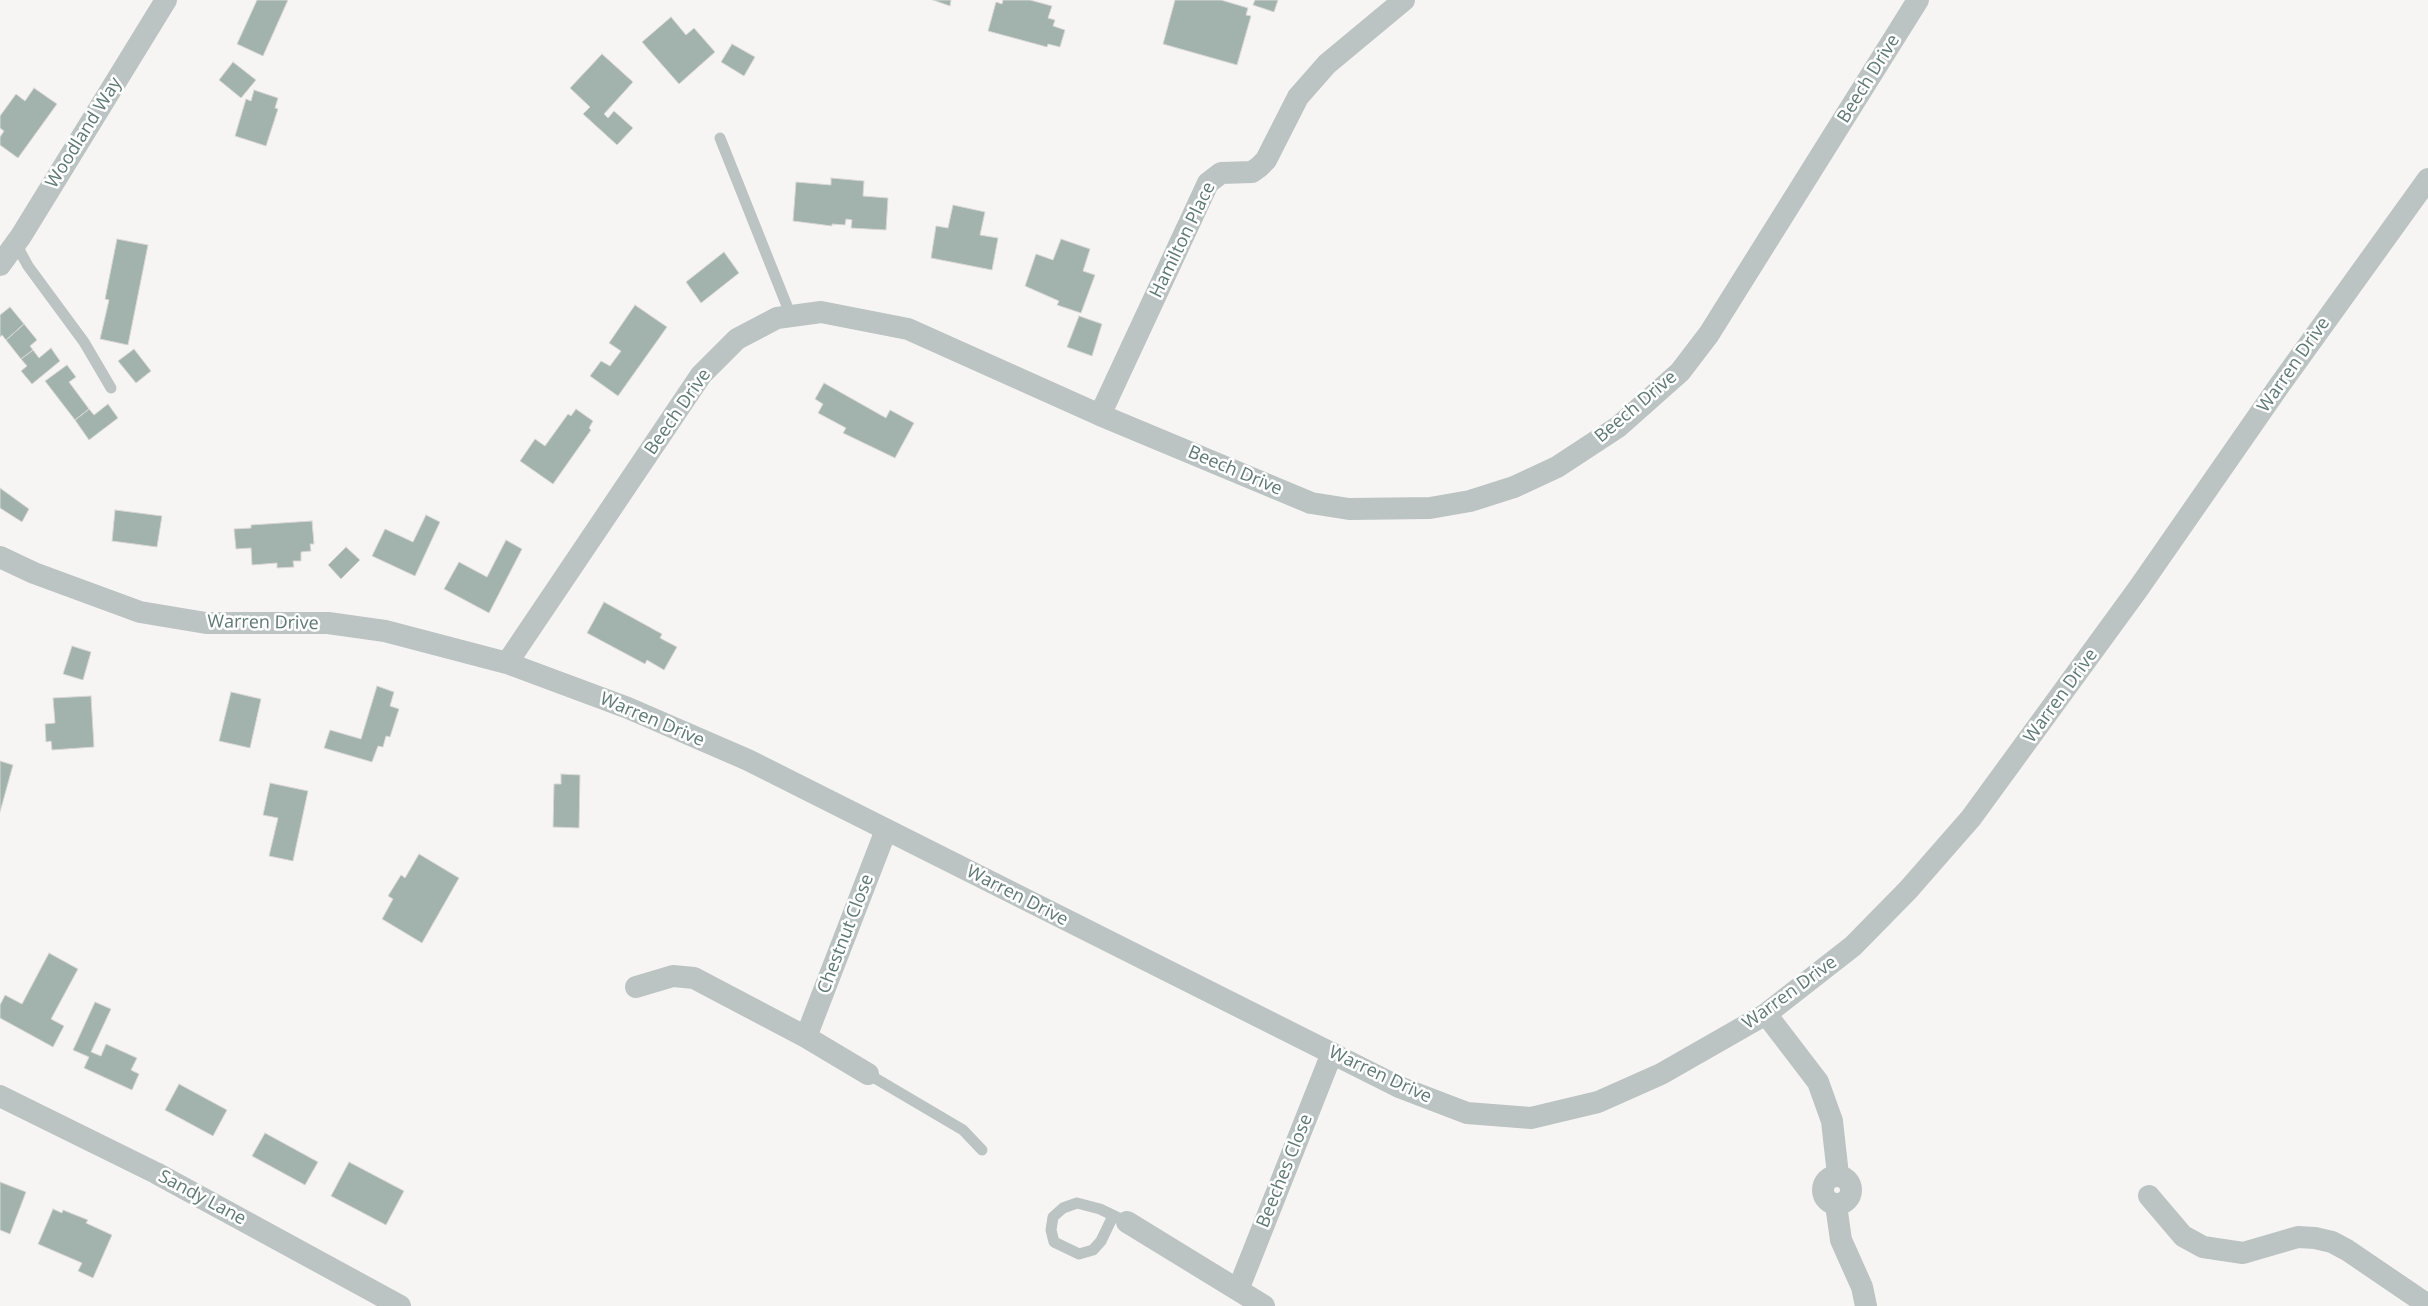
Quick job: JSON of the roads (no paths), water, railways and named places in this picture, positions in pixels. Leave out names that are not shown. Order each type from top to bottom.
[{"type":"street","name":"Woodland Way","points":[[0,265],[16,244],[166,0]]},
{"type":"street","name":"Hamilton Place","points":[[1100,415],[1208,183],[1220,172],[1252,172],[1259,167],[1266,160],[1298,97],[1327,64],[1404,0]]},
{"type":"street","name":"Beech Drive","points":[[507,663],[701,375],[736,339],[778,318],[821,312],[908,329],[1100,415],[1311,503],[1349,509],[1430,508],[1470,501],[1514,486],[1557,467],[1618,427],[1680,372],[1709,334],[1918,0]]},
{"type":"street","name":"Warren Drive","points":[[0,557],[34,573],[140,612],[206,623],[328,623],[385,632],[507,663],[628,708],[748,760],[1398,1087],[1467,1113],[1531,1118],[1598,1102],[1662,1074],[1766,1014],[1853,946],[1972,818],[2138,589],[2279,386],[2428,179]]},
{"type":"street","name":"Chestnut Close","points":[[806,1037],[886,830]]},
{"type":"street","points":[[636,987],[673,976],[694,978],[806,1037],[868,1074]]},
{"type":"street","points":[[1766,1014],[1818,1082],[1832,1121],[1838,1175],[1828,1179],[1823,1189],[1826,1200],[1836,1205],[1841,1240],[1862,1287],[1866,1306]]},
{"type":"street","name":"Beeches Close","points":[[1238,1290],[1332,1053]]},
{"type":"street","name":"Sandy Lane","points":[[0,1096],[156,1173],[400,1306]]},
{"type":"street","points":[[2149,1196],[2183,1236],[2203,1247],[2243,1253],[2298,1237],[2332,1242],[2347,1250],[2428,1305]]},
{"type":"street","points":[[1120,1219],[1264,1306]]},
{"type":"lane","points":[[720,138],[791,316]]},
{"type":"lane","points":[[16,244],[28,266],[84,342],[111,388]]},
{"type":"lane","points":[[868,1074],[963,1130],[982,1150]]},
{"type":"lane","points":[[1077,1203],[1100,1209],[1120,1219],[1093,1250],[1079,1254],[1054,1242],[1051,1230],[1053,1217],[1062,1208],[1077,1203]]}]
